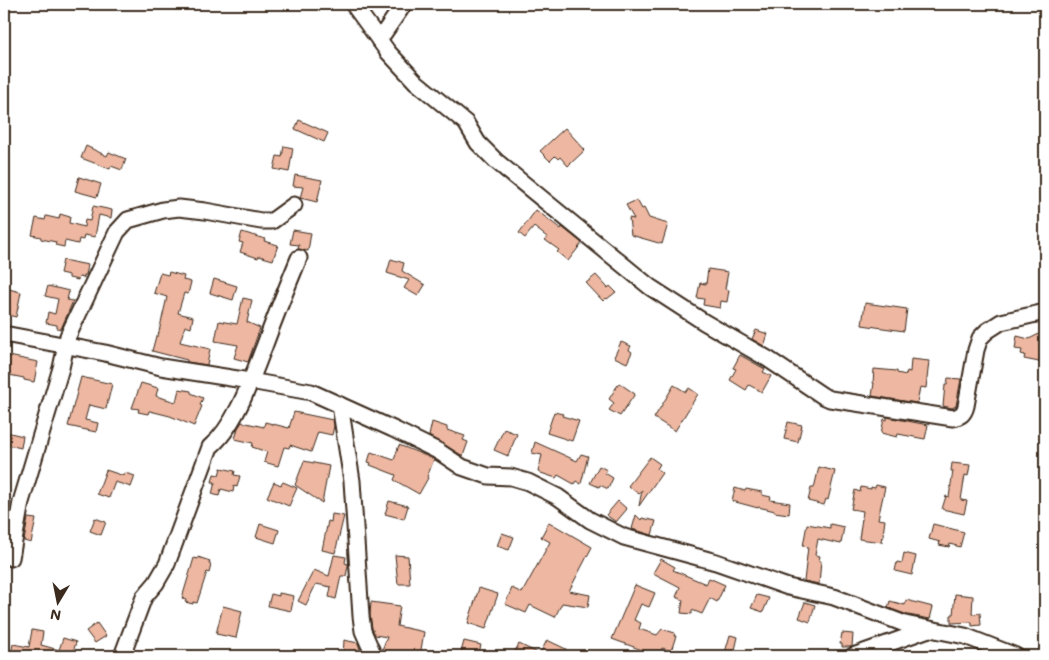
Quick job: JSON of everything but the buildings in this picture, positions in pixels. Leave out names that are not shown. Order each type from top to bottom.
[{"type":"street","points":[[353,4],[379,40],[416,82],[466,124],[478,143],[496,161],[650,286],[704,322],[783,368],[823,396],[830,399],[953,418],[960,417],[965,413],[976,350],[980,338],[1001,322],[1045,312]]},
{"type":"street","points":[[379,40],[404,4]]},
{"type":"street","points":[[10,558],[22,502],[61,368],[68,336],[117,232],[128,220],[163,210],[179,208],[261,221],[272,221],[294,205]]},
{"type":"street","points":[[122,656],[144,597],[156,583],[167,564],[210,447],[219,440],[228,428],[250,380],[299,258]]},
{"type":"street","points":[[4,334],[66,345],[160,367],[250,380],[310,392],[415,440],[462,467],[488,476],[511,477],[528,482],[558,497],[590,520],[624,537],[716,562],[788,587],[834,596],[904,624],[951,632],[1016,656]]},
{"type":"street","points":[[340,405],[352,481],[363,631],[374,656]]},
{"type":"street","points":[[854,656],[929,629]]}]
